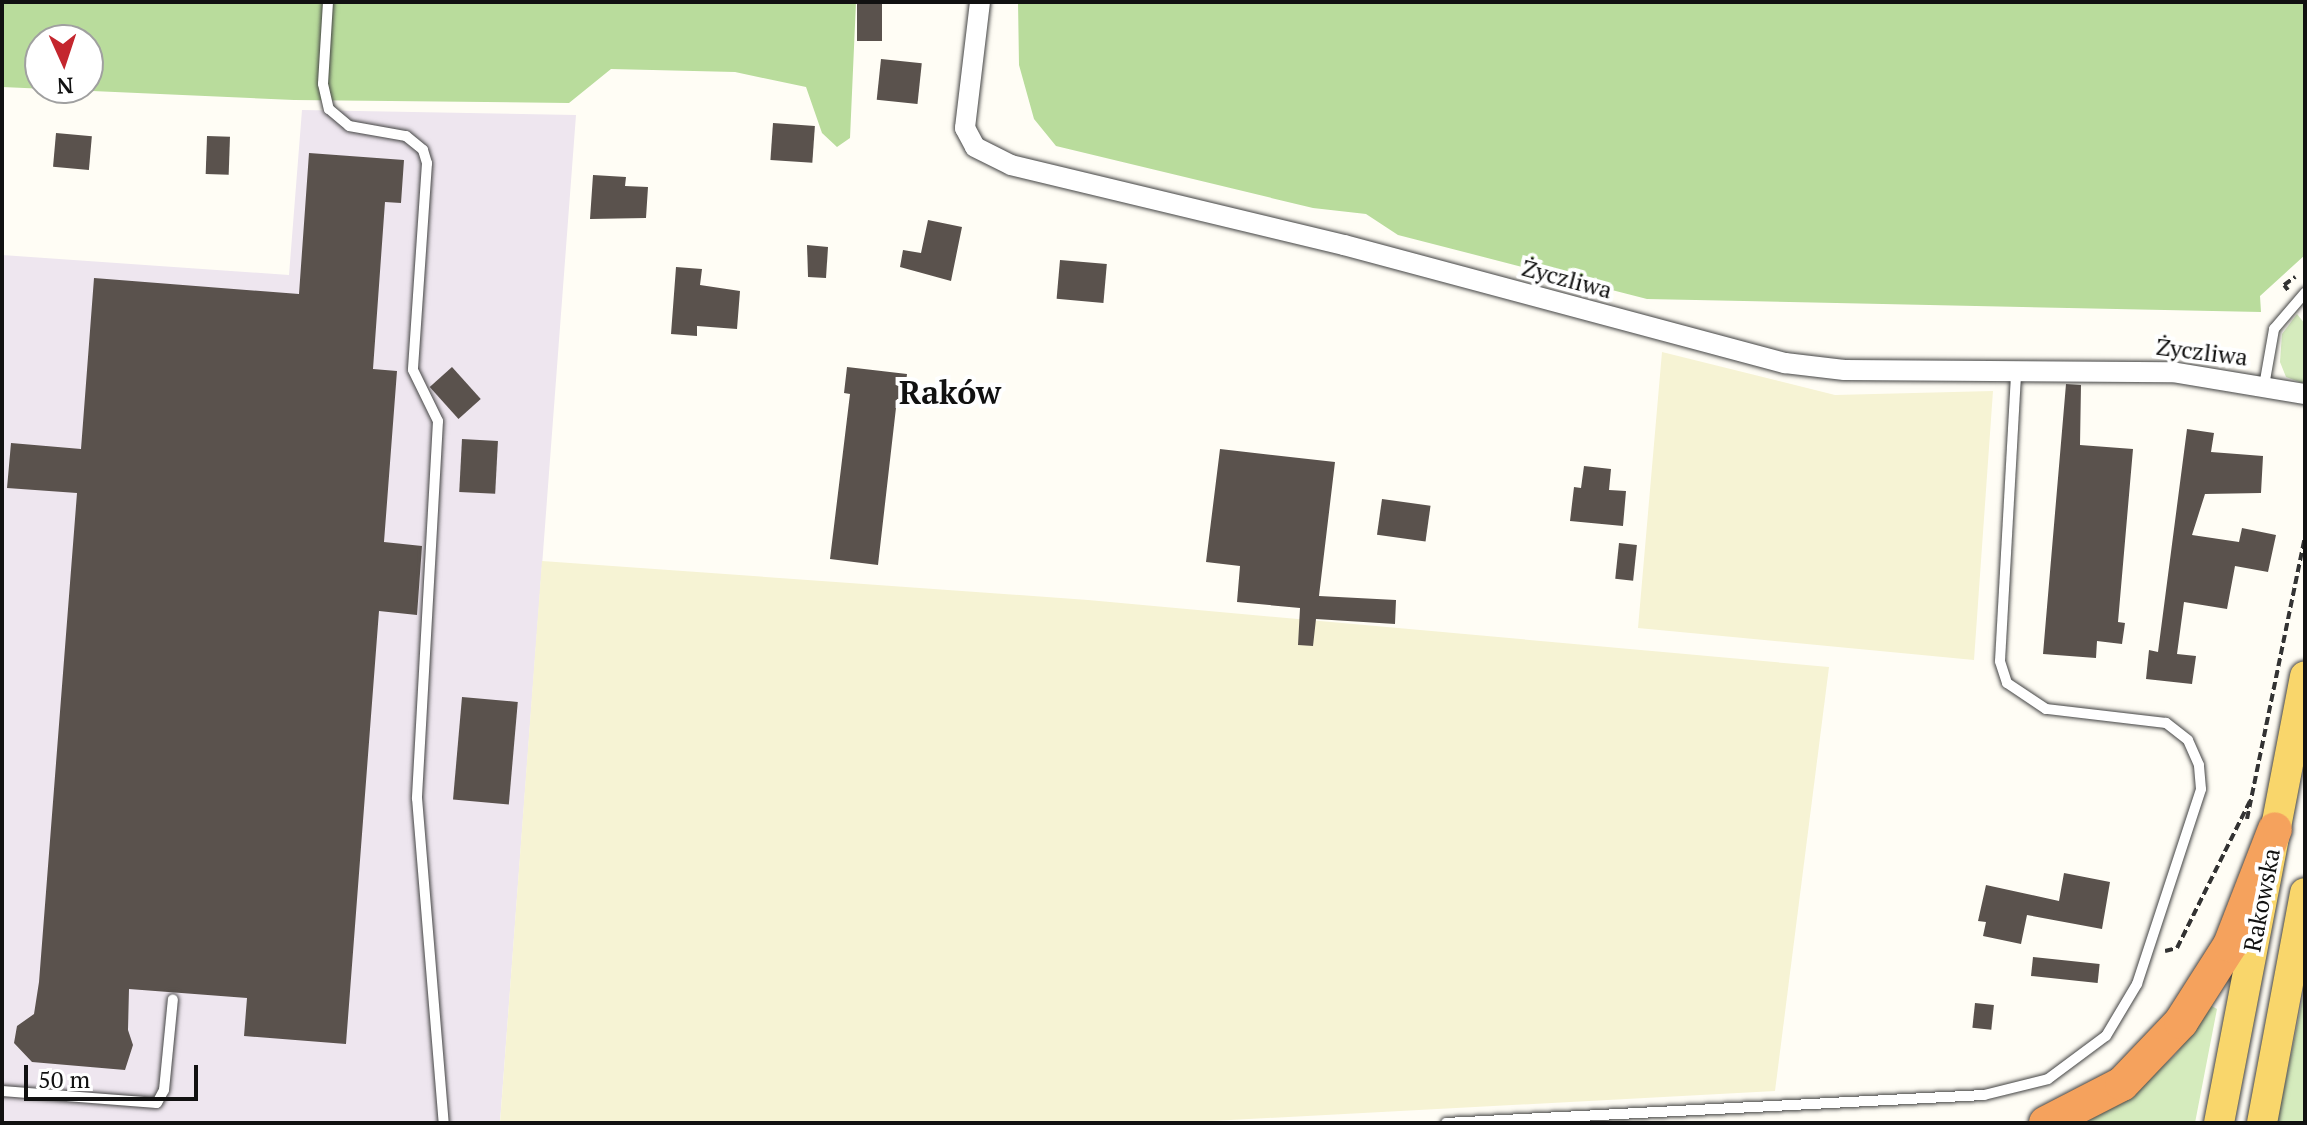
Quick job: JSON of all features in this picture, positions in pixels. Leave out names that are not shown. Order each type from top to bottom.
[{"type":"highway","points":[[2046,1123],[2122,1084],[2199,1000],[2230,945],[2275,829]]},
{"type":"main road","name":"Rakowska","points":[[2219,1123],[2305,676]]},
{"type":"main road","name":"Rakowska","points":[[2262,1123],[2305,893]]},
{"type":"street","name":"Życzliwa","points":[[980,2],[965,128],[975,147],[1011,165],[1344,245],[1785,363],[1845,370],[2172,372],[2305,394]]},
{"type":"lane","points":[[328,2],[323,84],[329,109],[349,126],[406,136],[423,150],[427,163],[413,370],[438,421],[417,798],[444,1123]]},
{"type":"lane","points":[[2264,386],[2274,329],[2305,293]]},
{"type":"lane","points":[[1446,1123],[1984,1095],[2025,1088],[2048,1079],[2106,1036],[2137,984],[2201,789],[2199,765],[2188,740],[2166,723],[2046,709],[2007,683],[2000,661],[2016,371]]},
{"type":"lane","points":[[2,1091],[157,1103],[164,1090],[173,999]]},
{"type":"path","points":[[2149,947],[2168,952],[2177,948],[2250,801]]},
{"type":"shaded area","points":[[302,110],[576,115],[500,1123],[2,1123],[2,255],[289,275]]},
{"type":"shaded area","points":[[1662,352],[1835,395],[1993,391],[1974,660],[1638,628]]},
{"type":"shaded area","points":[[542,561],[1088,600],[1829,667],[1775,1091],[1175,1123],[500,1123]]},
{"type":"green space","points":[[2,2],[856,2],[850,138],[837,147],[822,133],[806,87],[735,72],[611,69],[569,103],[294,100],[104,92],[104,24],[24,24],[24,88],[2,87]]},
{"type":"green space","points":[[1018,2],[2305,2],[2305,255],[2260,296],[2261,312],[1647,299],[1398,235],[1366,214],[1313,208],[1056,146],[1034,119],[1019,65]]},
{"type":"green space","points":[[2297,314],[2305,324],[2305,384],[2286,377],[2280,362],[2282,334]]},
{"type":"green space","points":[[2305,987],[2305,1123],[2277,1123]]},
{"type":"green space","points":[[2210,1005],[2217,1009],[2195,1123],[2080,1123],[2151,1077],[2176,1054]]},
{"type":"building","points":[[857,2],[882,2],[882,41],[857,41]]},
{"type":"building","points":[[881,59],[922,63],[917,104],[877,100]]},
{"type":"building","points":[[773,123],[815,126],[812,163],[770,160]]},
{"type":"building","points":[[56,133],[92,136],[89,170],[53,167]]},
{"type":"building","points":[[207,136],[230,137],[229,175],[206,174]]},
{"type":"building","points":[[309,153],[404,160],[401,203],[385,202],[373,369],[397,371],[384,542],[422,546],[417,615],[379,611],[346,1044],[244,1036],[247,998],[129,989],[128,1030],[133,1045],[125,1070],[32,1062],[14,1043],[17,1026],[34,1014],[39,982],[77,493],[7,488],[11,443],[81,449],[94,278],[299,294]]},
{"type":"building","points":[[593,175],[626,177],[625,186],[648,187],[646,218],[590,219]]},
{"type":"building","points":[[928,220],[962,227],[951,281],[900,267],[903,250],[921,253]]},
{"type":"building","points":[[807,245],[828,247],[826,278],[808,277]]},
{"type":"building","points":[[1060,260],[1107,264],[1103,303],[1057,299]]},
{"type":"building","points":[[676,267],[702,269],[700,285],[740,291],[737,329],[697,326],[697,336],[671,334]]},
{"type":"building","points":[[452,367],[481,399],[458,419],[430,387]]},
{"type":"building","points":[[847,367],[907,374],[904,400],[897,399],[878,565],[830,559],[850,394],[844,393]]},
{"type":"building","points":[[2066,384],[2081,385],[2080,445],[2133,449],[2118,622],[2125,623],[2122,644],[2097,641],[2096,658],[2043,654]]},
{"type":"building","points":[[2187,429],[2214,433],[2211,452],[2263,456],[2261,493],[2205,494],[2192,535],[2239,542],[2242,528],[2276,535],[2268,572],[2235,566],[2227,609],[2184,602],[2177,654],[2196,656],[2192,684],[2146,679],[2149,650],[2158,652]]},
{"type":"building","points":[[462,439],[498,441],[495,494],[459,492]]},
{"type":"building","points":[[1220,449],[1335,462],[1319,596],[1396,600],[1395,624],[1316,619],[1313,646],[1298,645],[1300,608],[1237,602],[1240,566],[1206,562]]},
{"type":"building","points":[[1584,466],[1611,469],[1609,490],[1626,491],[1623,526],[1570,521],[1574,487],[1581,488]]},
{"type":"building","points":[[1382,499],[1431,506],[1426,541],[1377,535]]},
{"type":"building","points":[[1619,543],[1637,545],[1633,581],[1615,579]]},
{"type":"building","points":[[462,697],[518,702],[509,804],[453,800]]},
{"type":"building","points":[[2064,873],[2110,882],[2102,929],[2027,915],[2021,944],[1983,936],[1986,922],[1978,921],[1986,885],[2059,901]]},
{"type":"building","points":[[2033,957],[2100,964],[2098,983],[2031,976]]},
{"type":"building","points":[[1975,1003],[1994,1005],[1991,1030],[1972,1028]]},
{"type":"district","name":"Raków","points":[[950,392]]}]
